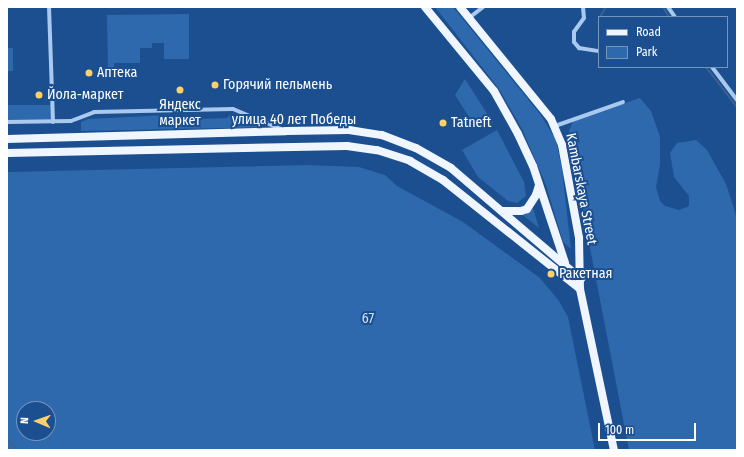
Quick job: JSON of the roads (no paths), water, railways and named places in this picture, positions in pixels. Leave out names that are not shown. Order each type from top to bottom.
[{"type":"main road","points":[[425,7],[494,91],[518,134],[539,184],[571,281]]},
{"type":"main road","name":"Kambarskaya Street","points":[[460,7],[555,126],[562,145],[579,238],[580,289],[614,450]]},
{"type":"main road","name":"улица 40 лет Победы","points":[[7,139],[286,130],[349,130],[382,135],[416,148],[451,168],[552,252],[581,279]]},
{"type":"main road","name":"улица 40 лет Победы","points":[[7,153],[346,146],[378,150],[410,161],[443,180],[580,289]]},
{"type":"main road","points":[[502,210],[521,211],[527,209],[536,195],[539,184]]},
{"type":"main road","points":[[545,261],[552,252]]},
{"type":"street","points":[[49,7],[53,122]]},
{"type":"street","points":[[469,18],[483,7]]},
{"type":"street","points":[[583,7],[584,18],[574,32],[574,42],[579,48],[598,51]]},
{"type":"street","points":[[668,7],[674,16]]},
{"type":"street","points":[[713,68],[737,100]]},
{"type":"street","points":[[555,126],[623,102]]},
{"type":"street","points":[[7,122],[71,121],[94,112],[233,109],[286,130]]},
{"type":"waterway","points":[[601,16],[606,7]]},
{"type":"waterway","points":[[663,7],[668,16]]},
{"type":"waterway","points":[[707,68],[737,107]]},
{"type":"waterway","points":[[7,440],[18,450]]},
{"type":"place","name":"Аптека","points":[[89,73]]},
{"type":"place","name":"Горячий пельмень","points":[[215,85]]},
{"type":"place","name":"Яндекс маркет","points":[[180,90]]},
{"type":"place","name":"Йола-маркет","points":[[39,95]]},
{"type":"place","name":"Tatneft","points":[[443,123]]},
{"type":"place","name":"Ракетная","points":[[551,274]]},
{"type":"park label","name":"67","points":[[368,319]]}]
